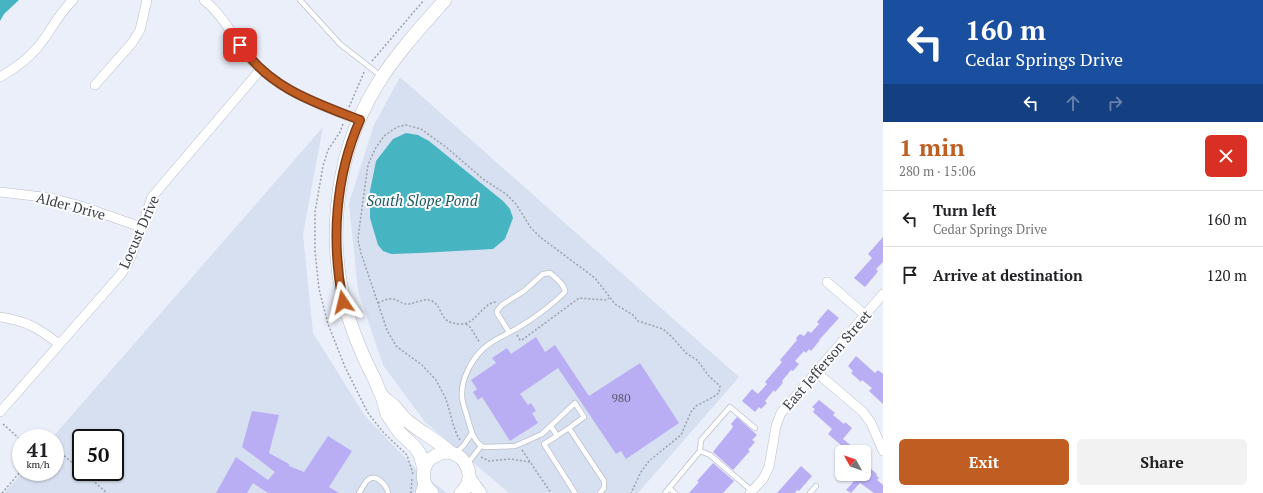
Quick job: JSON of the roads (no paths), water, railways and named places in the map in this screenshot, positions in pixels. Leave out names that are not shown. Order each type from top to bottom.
[{"type":"main road","points":[[432,493],[423,481],[420,454],[415,446],[400,433],[387,414],[382,396],[364,359],[348,317],[340,287],[336,236],[339,197],[346,161],[365,107],[383,77],[419,30],[445,0]]},
{"type":"main road","points":[[382,396],[394,406],[404,418],[452,453],[463,459],[467,465],[469,478],[467,486],[461,493]]},
{"type":"main road","points":[[423,481],[431,458],[437,454],[452,453]]},
{"type":"main road","points":[[469,478],[480,493]]},
{"type":"street","points":[[0,77],[15,68],[38,47],[62,12],[73,0]]},
{"type":"street","points":[[95,85],[132,43],[140,30],[147,0]]},
{"type":"street","points":[[204,0],[221,18],[260,69],[279,84],[296,94],[360,120]]},
{"type":"street","name":"Locust Drive","points":[[0,412],[122,273],[128,263],[152,197],[260,69]]},
{"type":"street","name":"Alder Drive","points":[[0,192],[51,198],[81,206],[141,227]]},
{"type":"street","points":[[827,282],[865,315]]},
{"type":"street","name":"East Jefferson Street","points":[[751,492],[763,479],[769,467],[776,426],[781,413],[883,294]]},
{"type":"street","points":[[0,317],[14,319],[30,324],[59,344]]},
{"type":"street","points":[[816,372],[863,412],[871,423],[883,451]]},
{"type":"lane","points":[[300,0],[340,44],[367,68],[383,77]]},
{"type":"lane","points":[[509,332],[497,311],[502,305],[524,291],[547,272],[553,275],[565,290],[561,296],[547,308],[485,348],[474,359],[468,370],[463,385],[462,396],[464,410],[472,433],[480,446],[492,448],[515,446],[542,434],[575,403],[584,418],[544,444],[574,493]]},
{"type":"lane","points":[[664,493],[700,451],[701,440],[730,407],[755,428]]},
{"type":"lane","points":[[551,426],[557,436]]},
{"type":"lane","points":[[569,428],[604,481],[604,488],[600,493]]},
{"type":"lane","points":[[452,453],[464,445],[472,433]]},
{"type":"lane","points":[[467,465],[480,446]]},
{"type":"lane","points":[[700,451],[710,456],[751,492]]},
{"type":"lane","points":[[359,493],[367,479],[372,478],[376,478],[384,484],[388,490],[388,493]]},
{"type":"lane","points":[[810,493],[816,486]]},
{"type":"lane","points":[[669,488],[675,493]]},
{"type":"water","points":[[0,0],[19,0],[4,14],[0,21]]},
{"type":"water","name":"South Slope Pond","points":[[406,133],[418,135],[429,141],[503,201],[510,209],[513,218],[505,239],[493,249],[391,254],[383,251],[378,245],[370,218],[370,191],[376,161],[393,139]]}]
